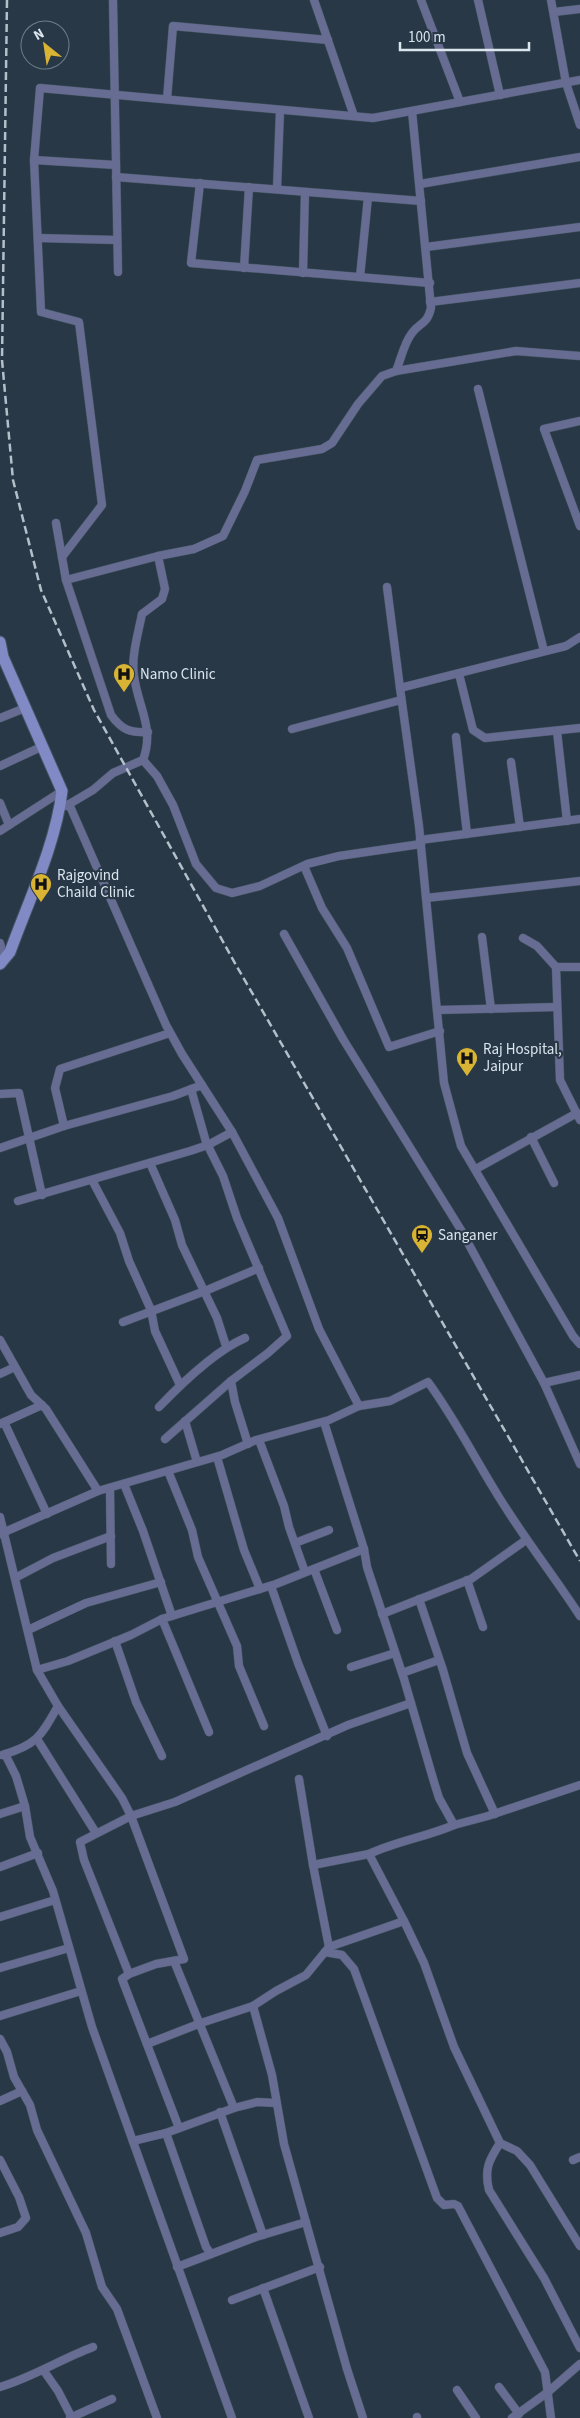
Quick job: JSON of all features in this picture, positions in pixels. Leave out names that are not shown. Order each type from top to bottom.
[{"type":"street","points":[[113,0],[118,272]]},
{"type":"street","points":[[314,0],[354,116]]},
{"type":"street","points":[[422,0],[460,102]]},
{"type":"street","points":[[478,0],[500,95]]},
{"type":"street","points":[[552,0],[566,83],[580,125]]},
{"type":"street","points":[[554,12],[580,9]]},
{"type":"street","points":[[167,99],[173,26],[328,40]]},
{"type":"street","points":[[62,556],[102,505],[79,322],[41,312],[34,160],[40,88],[374,118],[580,80]]},
{"type":"street","points":[[277,189],[280,110]]},
{"type":"street","points":[[396,371],[412,332],[424,325],[429,316],[430,302],[430,283],[412,111]]},
{"type":"street","points":[[420,184],[580,157]]},
{"type":"street","points":[[34,160],[116,165]]},
{"type":"street","points":[[116,177],[421,201]]},
{"type":"street","points":[[200,183],[191,264],[430,283]]},
{"type":"street","points":[[244,268],[249,187]]},
{"type":"street","points":[[303,273],[305,192]]},
{"type":"street","points":[[360,277],[368,197]]},
{"type":"street","points":[[426,247],[580,227]]},
{"type":"street","points":[[38,238],[117,240]]},
{"type":"street","points":[[430,302],[580,283]]},
{"type":"street","points":[[66,580],[158,556],[194,549],[223,536],[245,491],[256,460],[322,450],[332,443],[358,404],[382,376],[396,371],[516,351],[580,356]]},
{"type":"street","points":[[478,389],[544,650]]},
{"type":"street","points":[[580,421],[544,429],[580,526]]},
{"type":"street","points":[[56,523],[66,580],[111,715],[119,726],[132,733],[148,732]]},
{"type":"street","points":[[2,962],[10,952],[65,807],[93,790],[113,773],[143,760],[148,746],[148,732],[133,675],[142,614],[162,599],[164,590],[158,556]]},
{"type":"street","points":[[387,587],[420,842],[447,1092],[462,1146],[580,1344]]},
{"type":"street","points":[[400,688],[459,674],[544,650],[566,646],[580,637]]},
{"type":"street","points":[[0,642],[3,657],[62,791],[65,807],[170,1033],[232,1132],[278,1218],[319,1329],[359,1406]]},
{"type":"street","points":[[459,674],[473,730],[486,738],[580,728]]},
{"type":"street","points":[[292,729],[401,700]]},
{"type":"street","points":[[0,718],[25,708]]},
{"type":"street","points":[[557,730],[566,821]]},
{"type":"street","points":[[456,737],[468,834]]},
{"type":"street","points":[[0,766],[41,747]]},
{"type":"street","points":[[143,760],[157,776],[173,805],[196,864],[216,888],[232,893],[260,886],[304,866],[339,856],[468,834],[580,819]]},
{"type":"street","points":[[511,762],[520,827]]},
{"type":"street","points":[[0,831],[62,791]]},
{"type":"street","points":[[0,803],[9,825]]},
{"type":"street","points":[[304,866],[322,908],[347,948],[389,1047],[440,1031]]},
{"type":"street","points":[[426,898],[580,881]]},
{"type":"street","points":[[284,934],[343,1039],[461,1230],[544,1383],[580,1464]]},
{"type":"street","points":[[482,937],[491,1009]]},
{"type":"street","points":[[476,1169],[531,1137],[578,1116],[560,1080],[556,967],[537,946],[523,938]]},
{"type":"street","points":[[0,943],[2,962]]},
{"type":"street","points":[[556,967],[580,967]]},
{"type":"street","points":[[437,1010],[558,1007]]},
{"type":"street","points":[[64,1126],[55,1088],[60,1069],[170,1033]]},
{"type":"street","points":[[0,1148],[64,1126],[202,1085]]},
{"type":"street","points":[[165,1439],[286,1336],[237,1218],[223,1176],[208,1145],[191,1089]]},
{"type":"street","points":[[0,1094],[18,1093],[42,1195]]},
{"type":"street","points":[[18,1201],[208,1145],[232,1132]]},
{"type":"street","points":[[531,1137],[554,1183]]},
{"type":"street","points":[[150,1163],[182,1245],[205,1291],[226,1346]]},
{"type":"street","points":[[92,1180],[120,1233],[129,1261],[151,1310],[158,1339],[180,1385]]},
{"type":"street","points":[[123,1322],[259,1268]]},
{"type":"street","points":[[158,1407],[180,1385],[226,1346],[245,1338]]},
{"type":"street","points":[[0,1340],[31,1394],[42,1405],[74,1450],[81,1466],[98,1491]]},
{"type":"street","points":[[0,1374],[15,1367]]},
{"type":"street","points":[[544,1383],[580,1375]]},
{"type":"street","points":[[231,1381],[235,1402],[248,1444]]},
{"type":"street","points":[[2,1533],[98,1491],[217,1457],[259,1440],[324,1422],[359,1406],[390,1401],[428,1382],[451,1414],[494,1490],[526,1540],[580,1616]]},
{"type":"street","points":[[42,1405],[2,1423],[47,1514]]},
{"type":"street","points":[[185,1421],[197,1462]]},
{"type":"street","points":[[324,1422],[364,1549],[367,1567],[412,1703],[439,1798],[454,1825]]},
{"type":"street","points":[[259,1440],[284,1506],[294,1543],[305,1572]]},
{"type":"street","points":[[217,1457],[244,1550],[260,1589]]},
{"type":"street","points":[[168,1471],[192,1530],[198,1557],[237,1646],[239,1666],[264,1726]]},
{"type":"street","points":[[124,1484],[172,1616]]},
{"type":"street","points":[[110,1488],[111,1564]]},
{"type":"street","points":[[0,1517],[2,1533],[37,1670],[58,1706],[122,1798],[131,1816],[184,1959],[156,1964],[129,1974],[122,1979],[179,2128]]},
{"type":"street","points":[[294,1543],[330,1530]]},
{"type":"street","points":[[15,1578],[53,1558],[110,1536]]},
{"type":"street","points":[[382,1614],[468,1580],[526,1540]]},
{"type":"street","points":[[37,1670],[68,1661],[162,1619],[271,1586],[364,1549]]},
{"type":"street","points":[[314,1569],[337,1630]]},
{"type":"street","points":[[468,1580],[483,1627]]},
{"type":"street","points":[[28,1630],[86,1603],[161,1582]]},
{"type":"street","points":[[271,1586],[298,1663],[327,1736]]},
{"type":"street","points":[[419,1599],[467,1753],[495,1814]]},
{"type":"street","points":[[162,1619],[209,1732]]},
{"type":"street","points":[[115,1641],[133,1695],[162,1756]]},
{"type":"street","points":[[351,1667],[395,1653]]},
{"type":"street","points":[[402,1673],[439,1660]]},
{"type":"street","points":[[129,1974],[84,1860],[80,1842],[131,1816],[175,1802],[327,1736],[348,1725],[412,1703]]},
{"type":"street","points":[[58,1706],[42,1733],[31,1745],[2,1755],[16,1776],[25,1806],[30,1837],[38,1853],[55,1900],[81,1991],[177,2267],[232,2418]]},
{"type":"street","points":[[37,1739],[96,1834]]},
{"type":"street","points":[[299,1779],[327,1950]]},
{"type":"street","points":[[313,1865],[370,1854],[386,1846],[431,1835],[454,1825],[495,1814],[580,1785]]},
{"type":"street","points":[[0,1814],[25,1806]]},
{"type":"street","points":[[0,1866],[38,1853]]},
{"type":"street","points":[[370,1854],[424,1963],[454,2047],[500,2142],[517,2151],[530,2165],[580,2246]]},
{"type":"street","points":[[0,1917],[55,1900]]},
{"type":"street","points":[[147,2044],[201,2023],[253,2006],[306,1975],[327,1950],[404,1921]]},
{"type":"street","points":[[0,1968],[69,1948]]},
{"type":"street","points":[[327,1950],[342,1955],[354,1969],[437,2198],[444,2204],[458,2206],[545,2372],[551,2418]]},
{"type":"street","points":[[174,1961],[201,2023],[234,2108]]},
{"type":"street","points":[[0,2016],[81,1991]]},
{"type":"street","points":[[253,2006],[272,2075],[284,2144],[320,2267],[347,2369],[364,2418]]},
{"type":"street","points":[[0,2039],[7,2052],[14,2077],[30,2105],[37,2130],[86,2233],[102,2287],[117,2309],[156,2418]]},
{"type":"street","points":[[0,2101],[22,2091]]},
{"type":"street","points":[[133,2141],[166,2133],[234,2108],[258,2102],[276,2103]]},
{"type":"street","points":[[220,2112],[263,2234]]},
{"type":"street","points":[[166,2133],[206,2247],[211,2254]]},
{"type":"street","points":[[500,2142],[487,2163],[486,2176],[489,2190],[544,2278],[580,2348]]},
{"type":"street","points":[[0,2160],[19,2198],[26,2218],[18,2227],[0,2233]]},
{"type":"street","points":[[177,2267],[263,2234],[306,2222]]},
{"type":"street","points":[[232,2300],[320,2267]]},
{"type":"street","points":[[263,2288],[309,2418]]},
{"type":"street","points":[[0,2388],[44,2371],[64,2358],[93,2347]]},
{"type":"street","points":[[499,2387],[516,2416],[548,2392],[580,2364]]},
{"type":"street","points":[[44,2371],[58,2391],[71,2418],[112,2400]]},
{"type":"street","points":[[457,2390],[476,2418]]},
{"type":"railway","points":[[7,0],[2,360],[13,480],[41,590],[94,710],[236,965],[580,1561]]},
{"type":"place","name":"Namo Clinic","points":[[124,693]]},
{"type":"place","name":"Rajgovind Chaild Clinic","points":[[41,903]]},
{"type":"place","name":"Raj Hospital, Jaipur","points":[[467,1077]]},
{"type":"place","name":"Sanganer","points":[[422,1254]]}]
